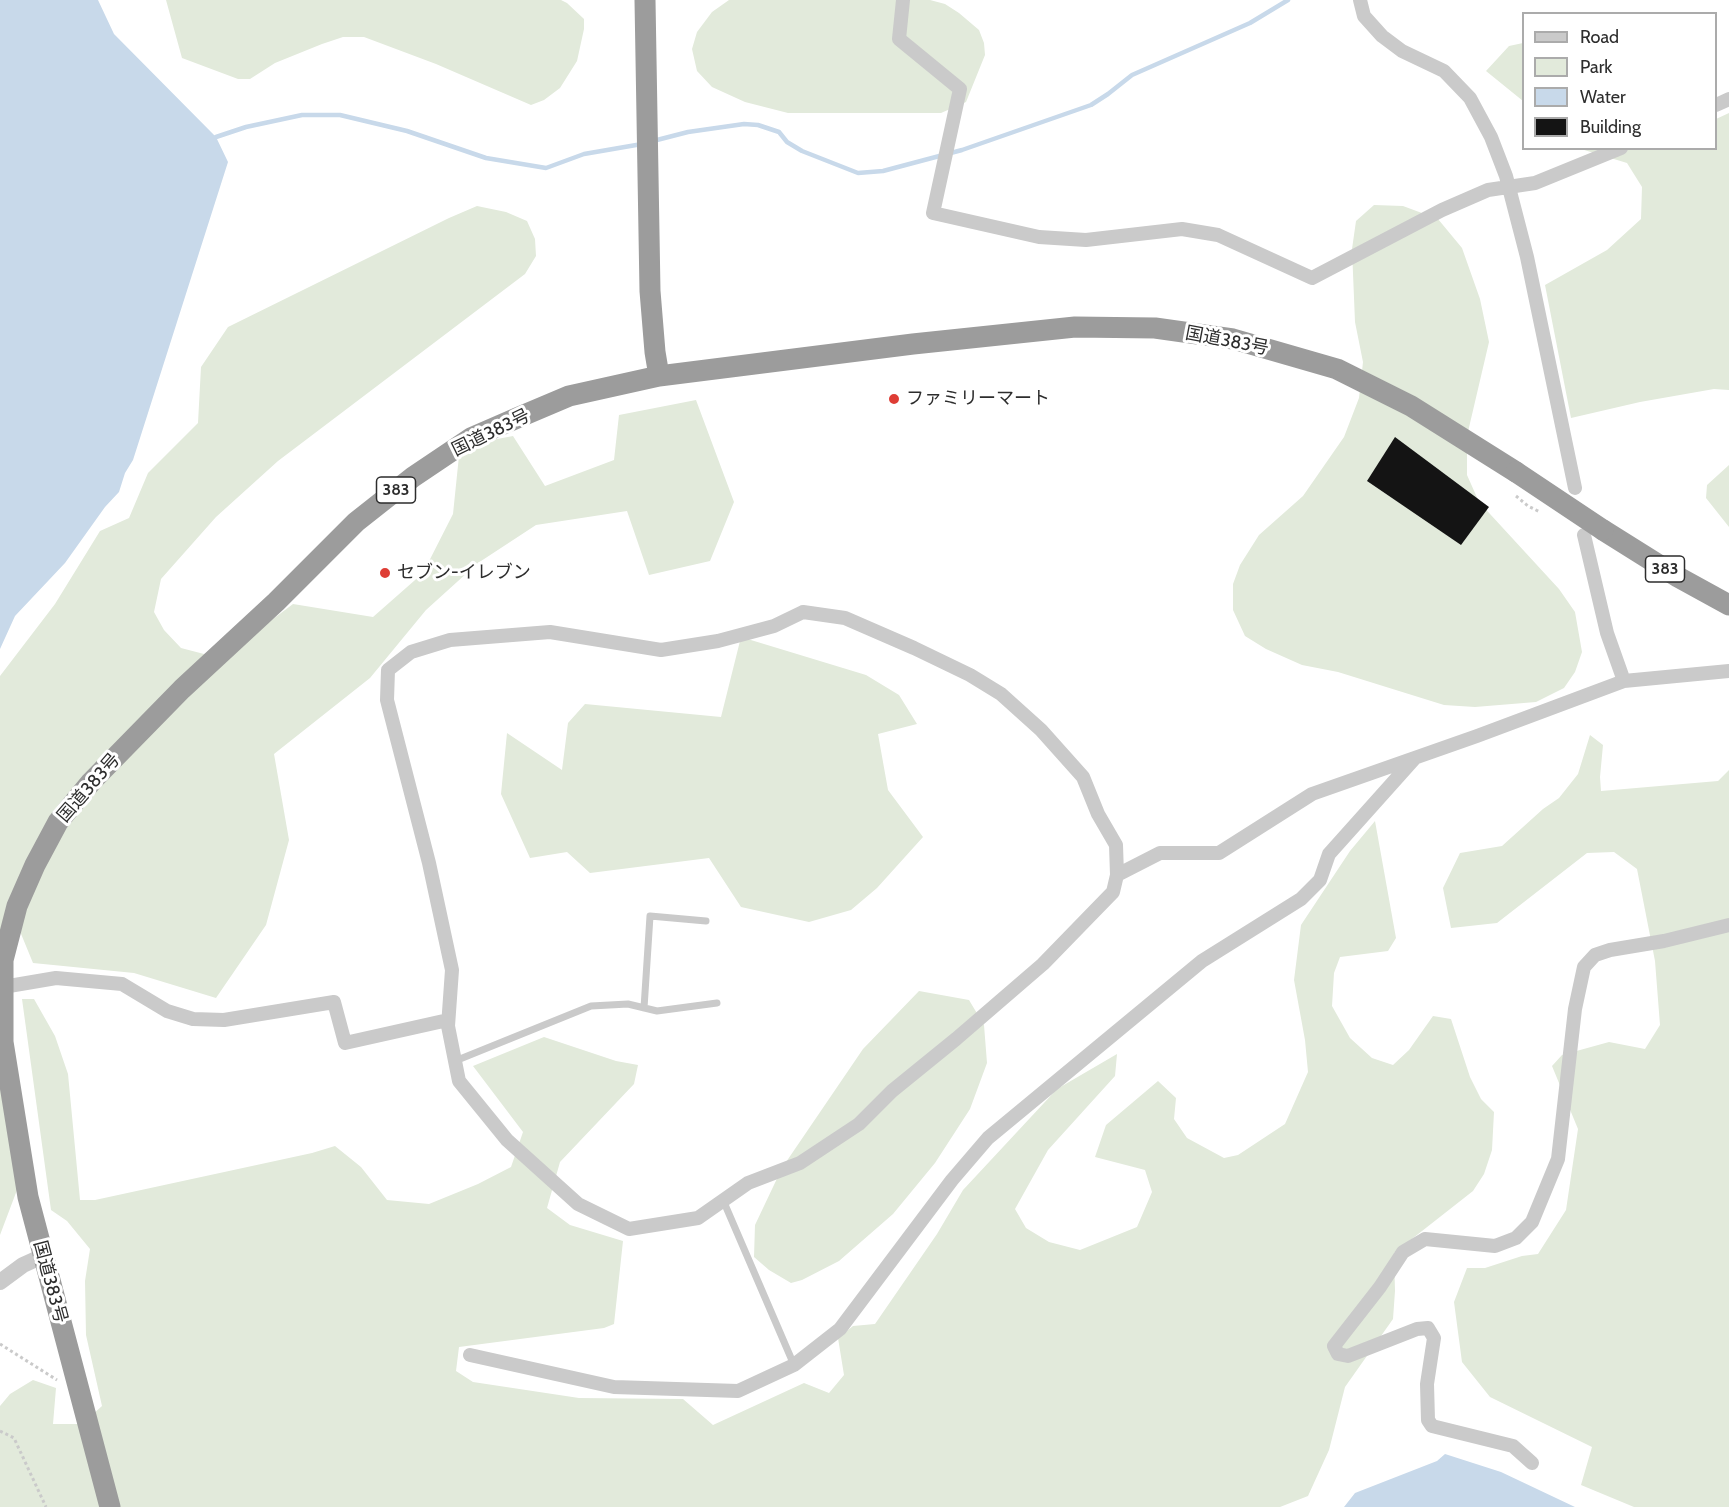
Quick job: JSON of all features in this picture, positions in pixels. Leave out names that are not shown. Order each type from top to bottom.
[{"type":"highway","points":[[645,0],[650,291],[659,376]]},
{"type":"highway","name":"国道383号","points":[[110,1507],[28,1197],[3,1042],[3,960],[17,906],[57,822],[91,782],[182,689],[276,602],[356,522],[412,477],[471,438],[569,396],[659,376],[913,344],[1075,327],[1155,328],[1233,339],[1337,369],[1411,406],[1516,472],[1594,533],[1729,605]]},
{"type":"street","points":[[903,0],[899,39],[960,89],[933,213],[1039,237],[1086,240],[1182,229],[1218,235],[1312,278],[1442,210],[1488,190],[1535,183],[1616,150]]},
{"type":"street","points":[[1360,0],[1365,16],[1382,36],[1402,51],[1444,71],[1470,98],[1491,137],[1509,187],[1527,257],[1575,488]]},
{"type":"street","points":[[1594,533],[1607,633],[1624,681]]},
{"type":"street","points":[[802,612],[845,618],[970,675],[1001,694],[1041,730],[1083,777],[1098,814],[1116,845],[1117,875],[1113,892],[1043,964],[892,1091],[859,1124],[800,1163],[748,1183],[698,1218],[629,1230],[578,1204],[507,1140],[459,1081],[448,1020],[452,970],[429,863],[387,700],[388,670],[411,652],[450,640],[550,632],[661,650],[718,641],[774,626],[802,612]]},
{"type":"street","points":[[1117,875],[1160,853],[1220,853],[1312,794],[1414,759],[1624,681],[1729,671]]},
{"type":"street","points":[[470,1355],[614,1387],[738,1391],[794,1365],[840,1329],[952,1180],[988,1138],[1202,961],[1301,899],[1320,880],[1329,854],[1414,759]]},
{"type":"street","points":[[1532,1463],[1513,1446],[1432,1426],[1428,1420],[1426,1384],[1434,1338],[1428,1328],[1417,1329],[1348,1356],[1338,1354],[1334,1346],[1380,1287],[1403,1252],[1425,1239],[1495,1246],[1516,1238],[1532,1222],[1558,1159],[1575,1010],[1584,967],[1595,955],[1729,925]]},
{"type":"street","points":[[3,987],[56,978],[122,984],[167,1011],[193,1019],[224,1020],[334,1002],[345,1043],[448,1020]]},
{"type":"street","points":[[0,1282],[23,1265],[43,1256]]},
{"type":"lane","points":[[644,1008],[650,915],[706,921]]},
{"type":"lane","points":[[455,1061],[591,1006],[628,1004],[657,1011],[717,1003]]},
{"type":"lane","points":[[723,1200],[794,1365]]},
{"type":"path","points":[[0,1344],[61,1383]]},
{"type":"path","points":[[0,1431],[14,1438],[46,1507]]},
{"type":"green space","points":[[166,0],[561,0],[584,19],[584,29],[577,61],[560,88],[544,100],[531,105],[436,64],[364,37],[343,37],[322,44],[275,63],[250,79],[238,79],[182,58]]},
{"type":"green space","points":[[729,0],[930,0],[945,4],[979,30],[984,43],[985,55],[966,102],[941,113],[788,113],[745,102],[712,87],[697,71],[692,49],[697,32],[712,12]]},
{"type":"green space","points":[[1522,43],[1522,100],[1486,71],[1509,46]]},
{"type":"green space","points":[[1729,113],[1729,390],[1714,389],[1640,402],[1571,418],[1545,285],[1607,250],[1641,219],[1642,187],[1627,163],[1584,150],[1717,150],[1717,119]]},
{"type":"green space","points":[[1374,205],[1403,206],[1438,219],[1462,248],[1480,299],[1489,342],[1467,436],[1467,475],[1479,502],[1559,589],[1575,612],[1582,652],[1575,672],[1564,688],[1536,702],[1475,707],[1444,705],[1338,672],[1302,665],[1266,649],[1245,636],[1233,610],[1233,584],[1240,565],[1259,535],[1303,496],[1344,437],[1359,398],[1363,362],[1355,322],[1352,249],[1356,221]]},
{"type":"green space","points":[[477,206],[506,212],[527,221],[535,239],[536,256],[525,274],[278,461],[216,517],[161,579],[154,612],[164,630],[181,648],[204,654],[237,646],[293,604],[373,617],[423,573],[453,514],[460,446],[513,436],[545,486],[614,460],[619,415],[696,400],[734,502],[710,561],[649,575],[627,511],[536,525],[478,563],[426,610],[370,678],[274,754],[289,840],[266,925],[216,998],[134,973],[33,963],[10,907],[0,938],[0,676],[55,604],[100,531],[129,518],[148,473],[198,423],[201,367],[228,327]]},
{"type":"green space","points":[[1729,465],[1729,527],[1706,498],[1707,485]]},
{"type":"green space","points":[[741,637],[866,675],[899,695],[917,724],[878,734],[888,790],[923,837],[877,888],[851,910],[809,922],[741,907],[709,858],[590,873],[567,852],[530,858],[501,794],[507,733],[562,770],[568,723],[585,704],[721,717]]},
{"type":"green space","points":[[1590,735],[1603,745],[1601,791],[1718,781],[1729,770],[1729,1507],[1634,1507],[1581,1485],[1592,1447],[1490,1397],[1462,1362],[1454,1302],[1467,1268],[1485,1268],[1522,1256],[1538,1254],[1566,1210],[1578,1129],[1552,1066],[1562,1055],[1609,1042],[1645,1049],[1660,1025],[1655,961],[1637,869],[1614,852],[1587,853],[1497,923],[1451,928],[1443,888],[1460,853],[1502,846],[1543,809],[1559,798],[1578,774]]},
{"type":"green space","points":[[1375,821],[1396,938],[1388,951],[1340,957],[1334,973],[1332,1006],[1350,1038],[1372,1058],[1393,1065],[1409,1050],[1433,1016],[1451,1019],[1470,1077],[1481,1099],[1494,1112],[1492,1150],[1484,1174],[1473,1191],[1394,1253],[1393,1319],[1345,1387],[1329,1450],[1308,1496],[1280,1507],[0,1507],[0,1406],[10,1394],[33,1380],[56,1388],[53,1424],[82,1424],[102,1406],[86,1335],[85,1281],[90,1249],[67,1221],[51,1210],[22,999],[34,999],[55,1036],[68,1074],[80,1200],[95,1200],[335,1146],[361,1167],[387,1200],[429,1204],[478,1184],[511,1167],[523,1132],[473,1066],[544,1037],[616,1061],[638,1065],[634,1084],[560,1162],[547,1208],[570,1225],[623,1241],[614,1324],[604,1328],[459,1347],[456,1371],[473,1382],[579,1398],[683,1399],[713,1425],[804,1383],[829,1393],[844,1375],[838,1338],[853,1326],[875,1324],[937,1234],[963,1190],[1057,1089],[1117,1054],[1115,1076],[1048,1150],[1015,1209],[1026,1228],[1049,1242],[1080,1250],[1137,1227],[1152,1192],[1145,1170],[1095,1157],[1106,1125],[1158,1081],[1176,1098],[1174,1119],[1187,1138],[1224,1158],[1238,1155],[1285,1124],[1308,1072],[1305,1040],[1294,980],[1301,925],[1350,851]]},
{"type":"green space","points":[[919,991],[969,1000],[984,1025],[987,1063],[970,1109],[935,1163],[893,1214],[839,1261],[802,1280],[791,1283],[769,1270],[754,1257],[755,1225],[782,1168],[863,1049]]},
{"type":"green space","points":[[0,1018],[17,1190],[0,1235]]},
{"type":"water","points":[[0,0],[98,0],[114,34],[216,137],[228,162],[133,460],[125,473],[119,492],[105,507],[65,563],[15,616],[0,649]]},
{"type":"water","points":[[1445,1454],[1501,1472],[1575,1507],[1344,1507],[1355,1493],[1437,1461]]},
{"type":"building","points":[[1395,437],[1489,507],[1461,545],[1367,481]]},
{"type":"waterway","points":[[653,141],[688,132],[744,124],[758,125],[779,132],[787,142],[802,151],[858,173],[883,171],[962,150],[1091,105],[1132,75],[1250,23],[1288,0]]},
{"type":"waterway","points":[[216,137],[246,127],[302,115],[340,115],[407,131],[486,158],[546,168],[584,154],[642,144]]},
{"type":"place","name":"ファミリーマート","points":[[894,399]]},
{"type":"place","name":"セブン-イレブン","points":[[385,573]]}]
